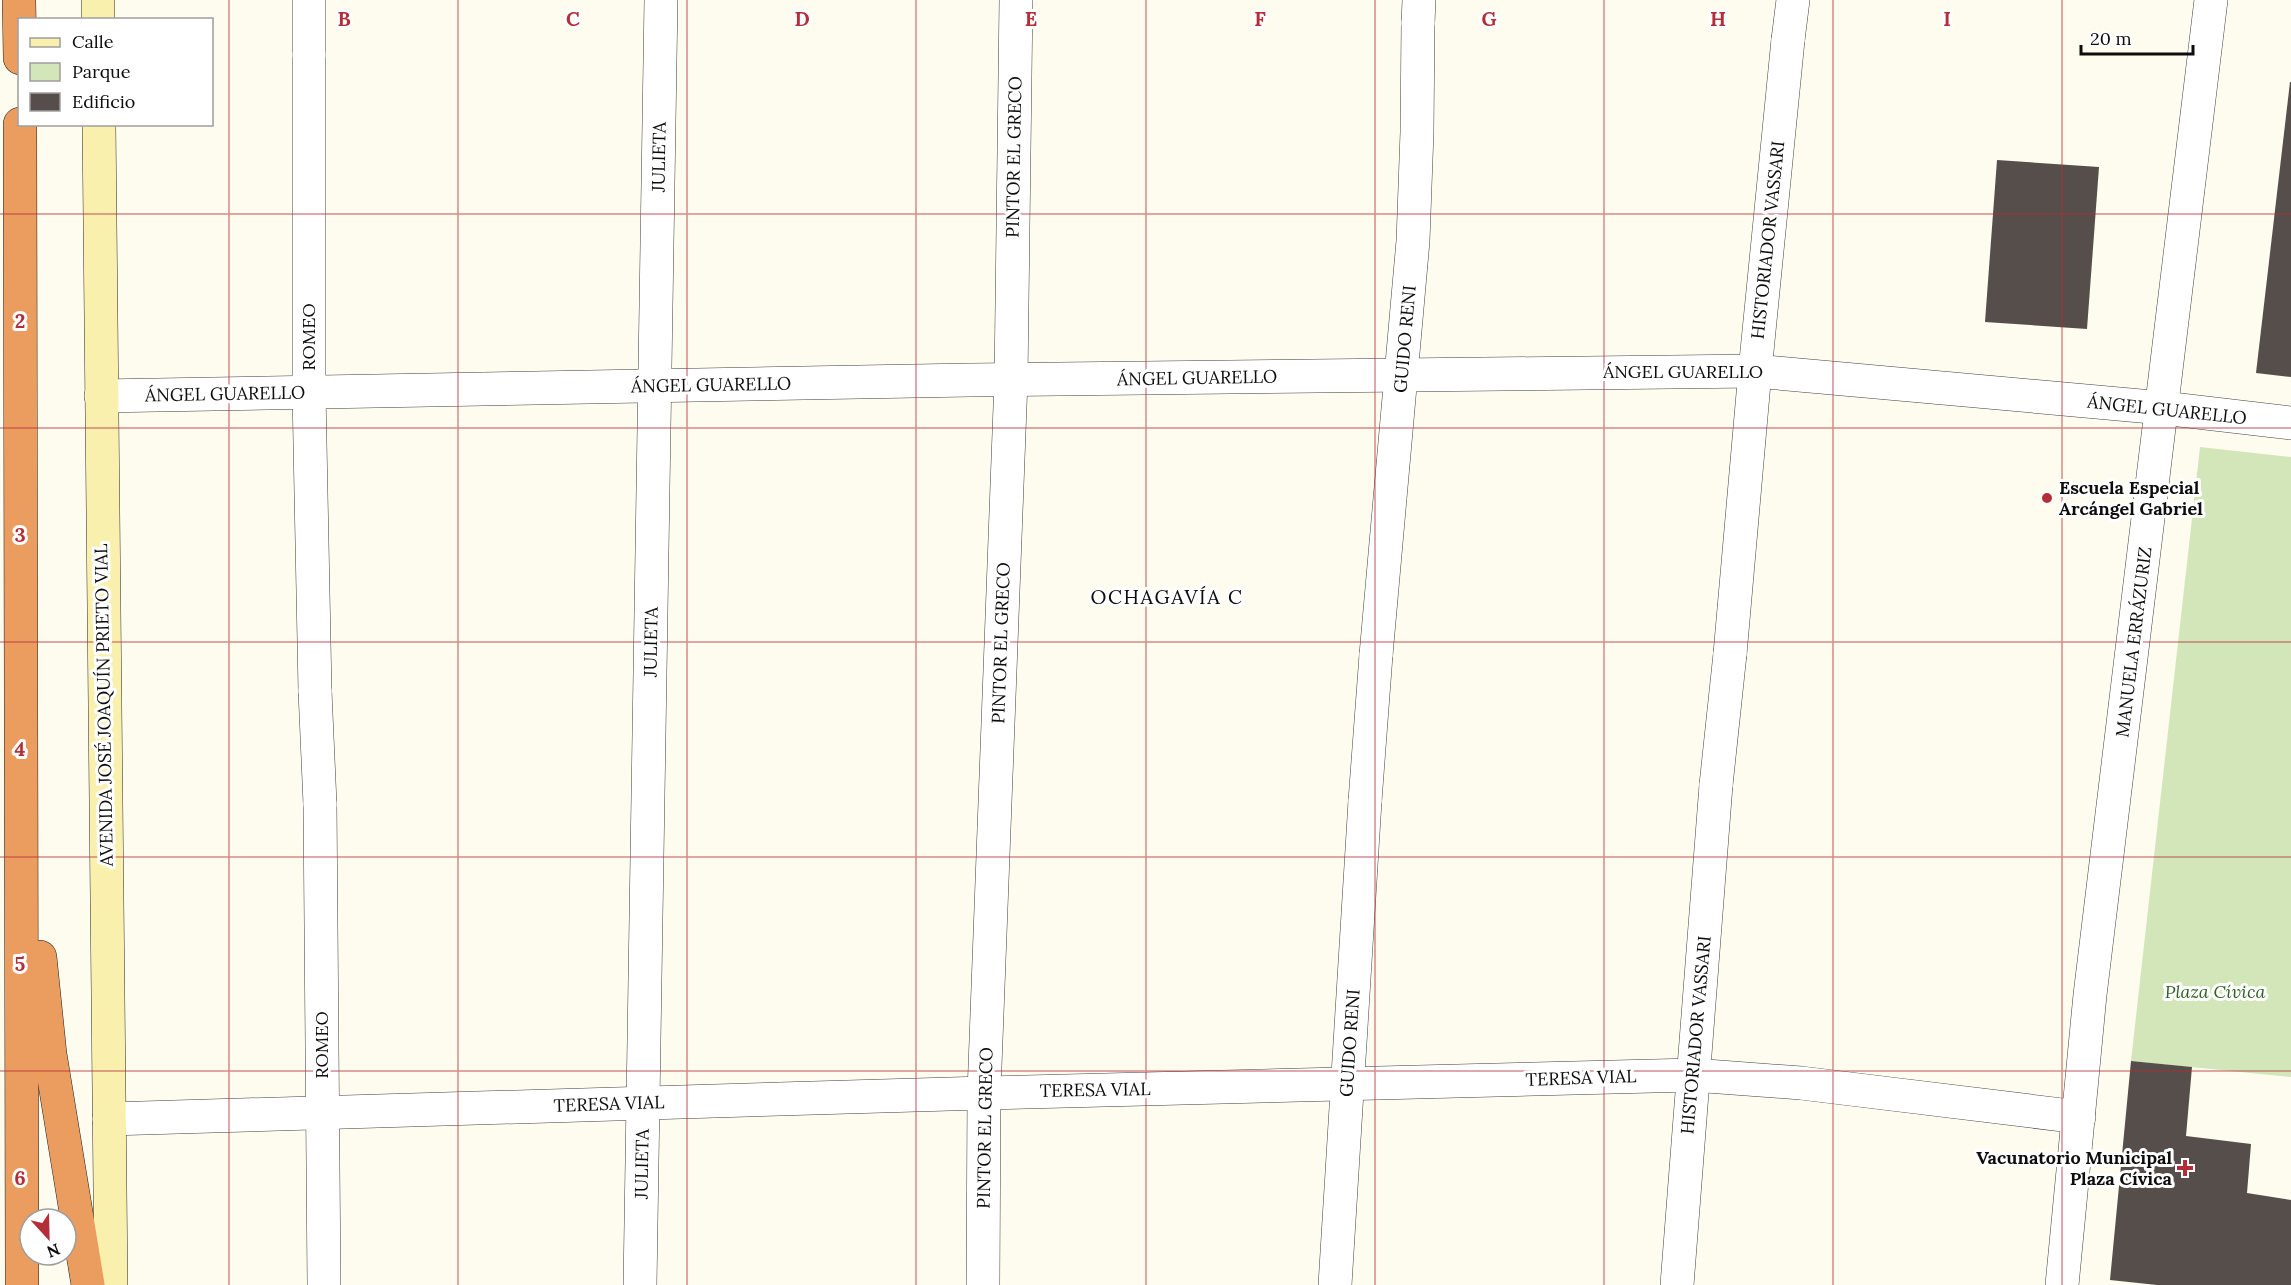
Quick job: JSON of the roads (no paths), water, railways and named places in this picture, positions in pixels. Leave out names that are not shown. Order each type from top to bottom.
[{"type":"highway","points":[[19,0],[19,18]]},
{"type":"highway","points":[[20,126],[22,1285]]},
{"type":"highway","points":[[22,781],[50,1054],[88,1285]]},
{"type":"main road","points":[[98,0],[98,18]]},
{"type":"main road","name":"AVENIDA JOSÉ JOAQUÍN PRIETO VIAL","points":[[99,126],[111,1285]]},
{"type":"street","name":"ROMEO","points":[[309,0],[309,393],[315,691],[320,804],[324,1285]]},
{"type":"street","name":"JULIETA","points":[[640,1285],[661,0]]},
{"type":"street","name":"PINTOR EL GRECO","points":[[983,1285],[984,1093],[1011,380],[1016,0]]},
{"type":"street","name":"HISTORIADOR VASSARI","points":[[1677,1285],[1716,785],[1793,0]]},
{"type":"street","name":"MANUELA ERRÁZURIZ","points":[[2062,1285],[2091,984],[2211,0]]},
{"type":"street","name":"GUIDO RENI","points":[[1335,1285],[1365,801],[1413,241],[1419,12]]},
{"type":"street","name":"ÁNGEL GUARELLO","points":[[101,396],[1011,380],[1755,371],[2163,408],[2291,423]]},
{"type":"street","name":"TERESA VIAL","points":[[109,1119],[1693,1075],[1801,1083],[2079,1117]]},
{"type":"place","name":"Escuela Especial Arcángel Gabriel","points":[[2047,498]]},
{"type":"place","name":"Vacunatorio Municipal Plaza Cívica","points":[[2185,1168]]},
{"type":"district","name":"OCHAGAVÍA C","points":[[1167,597]]},
{"type":"park label","name":"Plaza Cívica","points":[[2215,992]]}]
